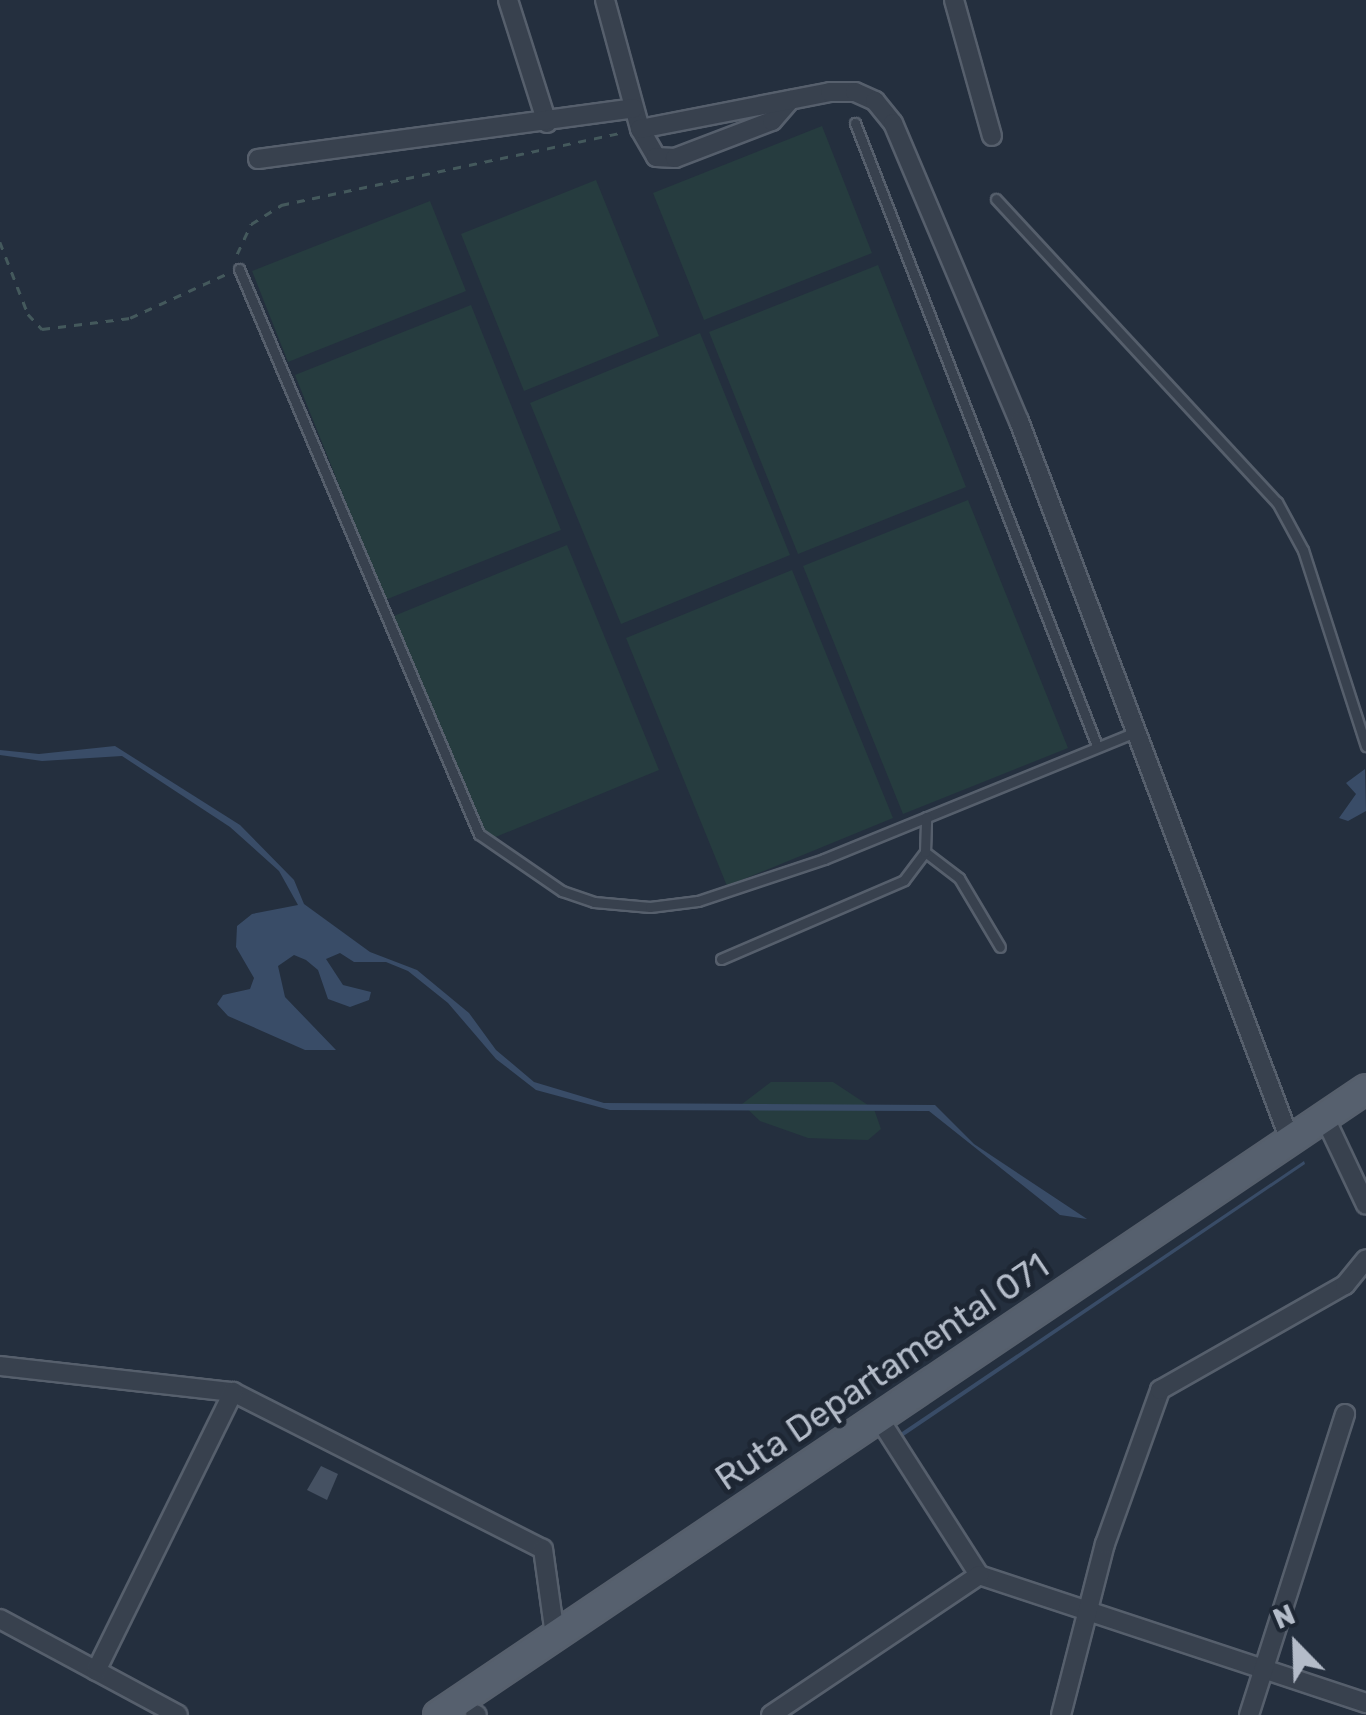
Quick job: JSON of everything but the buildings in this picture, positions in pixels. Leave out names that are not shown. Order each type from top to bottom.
[{"type":"main road","name":"Ruta Departamental 071","points":[[438,1715],[473,1710],[555,1636],[1366,1089]]},
{"type":"street","points":[[508,0],[547,122]]},
{"type":"street","points":[[606,0],[640,129],[656,158],[675,158],[772,121],[790,100]]},
{"type":"street","points":[[954,0],[992,136]]},
{"type":"street","points":[[640,129],[790,100],[856,92],[875,101],[892,123],[1019,421],[1290,1140]]},
{"type":"street","points":[[258,159],[634,108]]},
{"type":"street","points":[[1324,1116],[1366,1205]]},
{"type":"street","points":[[1061,1715],[1104,1544],[1160,1390],[1345,1285],[1366,1259]]},
{"type":"street","points":[[0,1366],[233,1392],[543,1549],[555,1636]]},
{"type":"street","points":[[96,1670],[233,1392]]},
{"type":"street","points":[[1250,1715],[1260,1673],[1346,1414]]},
{"type":"street","points":[[880,1420],[979,1575],[1260,1673],[1366,1703]]},
{"type":"street","points":[[770,1715],[979,1575]]},
{"type":"street","points":[[0,1619],[178,1715]]},
{"type":"lane","points":[[855,123],[1097,746]]},
{"type":"lane","points":[[996,199],[1278,502],[1303,550],[1366,746]]},
{"type":"lane","points":[[238,269],[479,834],[562,890],[594,902],[650,906],[755,883],[1136,732]]},
{"type":"lane","points":[[721,959],[904,880],[924,852],[926,817]]},
{"type":"lane","points":[[924,852],[959,878],[1000,947]]},
{"type":"path","points":[[0,242],[28,314],[42,330],[130,318],[238,269],[236,253],[251,224],[281,205],[640,129]]},
{"type":"green space","points":[[822,126],[872,253],[704,320],[653,193]]},
{"type":"green space","points":[[596,180],[659,336],[524,391],[461,234]]},
{"type":"green space","points":[[430,201],[466,291],[288,362],[252,271]]},
{"type":"green space","points":[[878,265],[966,487],[798,554],[709,332]]},
{"type":"green space","points":[[471,305],[561,530],[385,600],[295,375]]},
{"type":"green space","points":[[700,333],[790,555],[621,624],[530,403]]},
{"type":"green space","points":[[968,500],[1068,748],[903,814],[803,566]]},
{"type":"green space","points":[[567,545],[659,770],[481,843],[389,618]]},
{"type":"green space","points":[[792,570],[893,818],[727,886],[626,638]]},
{"type":"green space","points":[[771,1082],[833,1082],[874,1109],[881,1129],[868,1140],[808,1138],[760,1121],[742,1104]]},
{"type":"water","points":[[115,746],[240,825],[294,880],[304,904],[370,952],[417,970],[469,1013],[496,1050],[534,1082],[604,1103],[935,1105],[974,1144],[1087,1219],[1060,1215],[929,1111],[610,1110],[536,1090],[496,1059],[448,1003],[408,971],[386,962],[354,962],[340,953],[326,959],[343,985],[371,992],[369,1000],[350,1007],[328,999],[318,970],[306,960],[294,955],[278,966],[285,997],[336,1050],[305,1050],[228,1016],[217,1004],[223,995],[250,989],[254,978],[236,947],[237,926],[252,914],[298,905],[279,871],[230,827],[122,756],[42,761],[0,755],[0,750],[39,754]]},
{"type":"water","points":[[1365,769],[1366,811],[1348,821],[1339,818],[1356,794],[1346,783]]},
{"type":"water","points":[[1304,1161],[1305,1164],[902,1437],[902,1432]]}]
